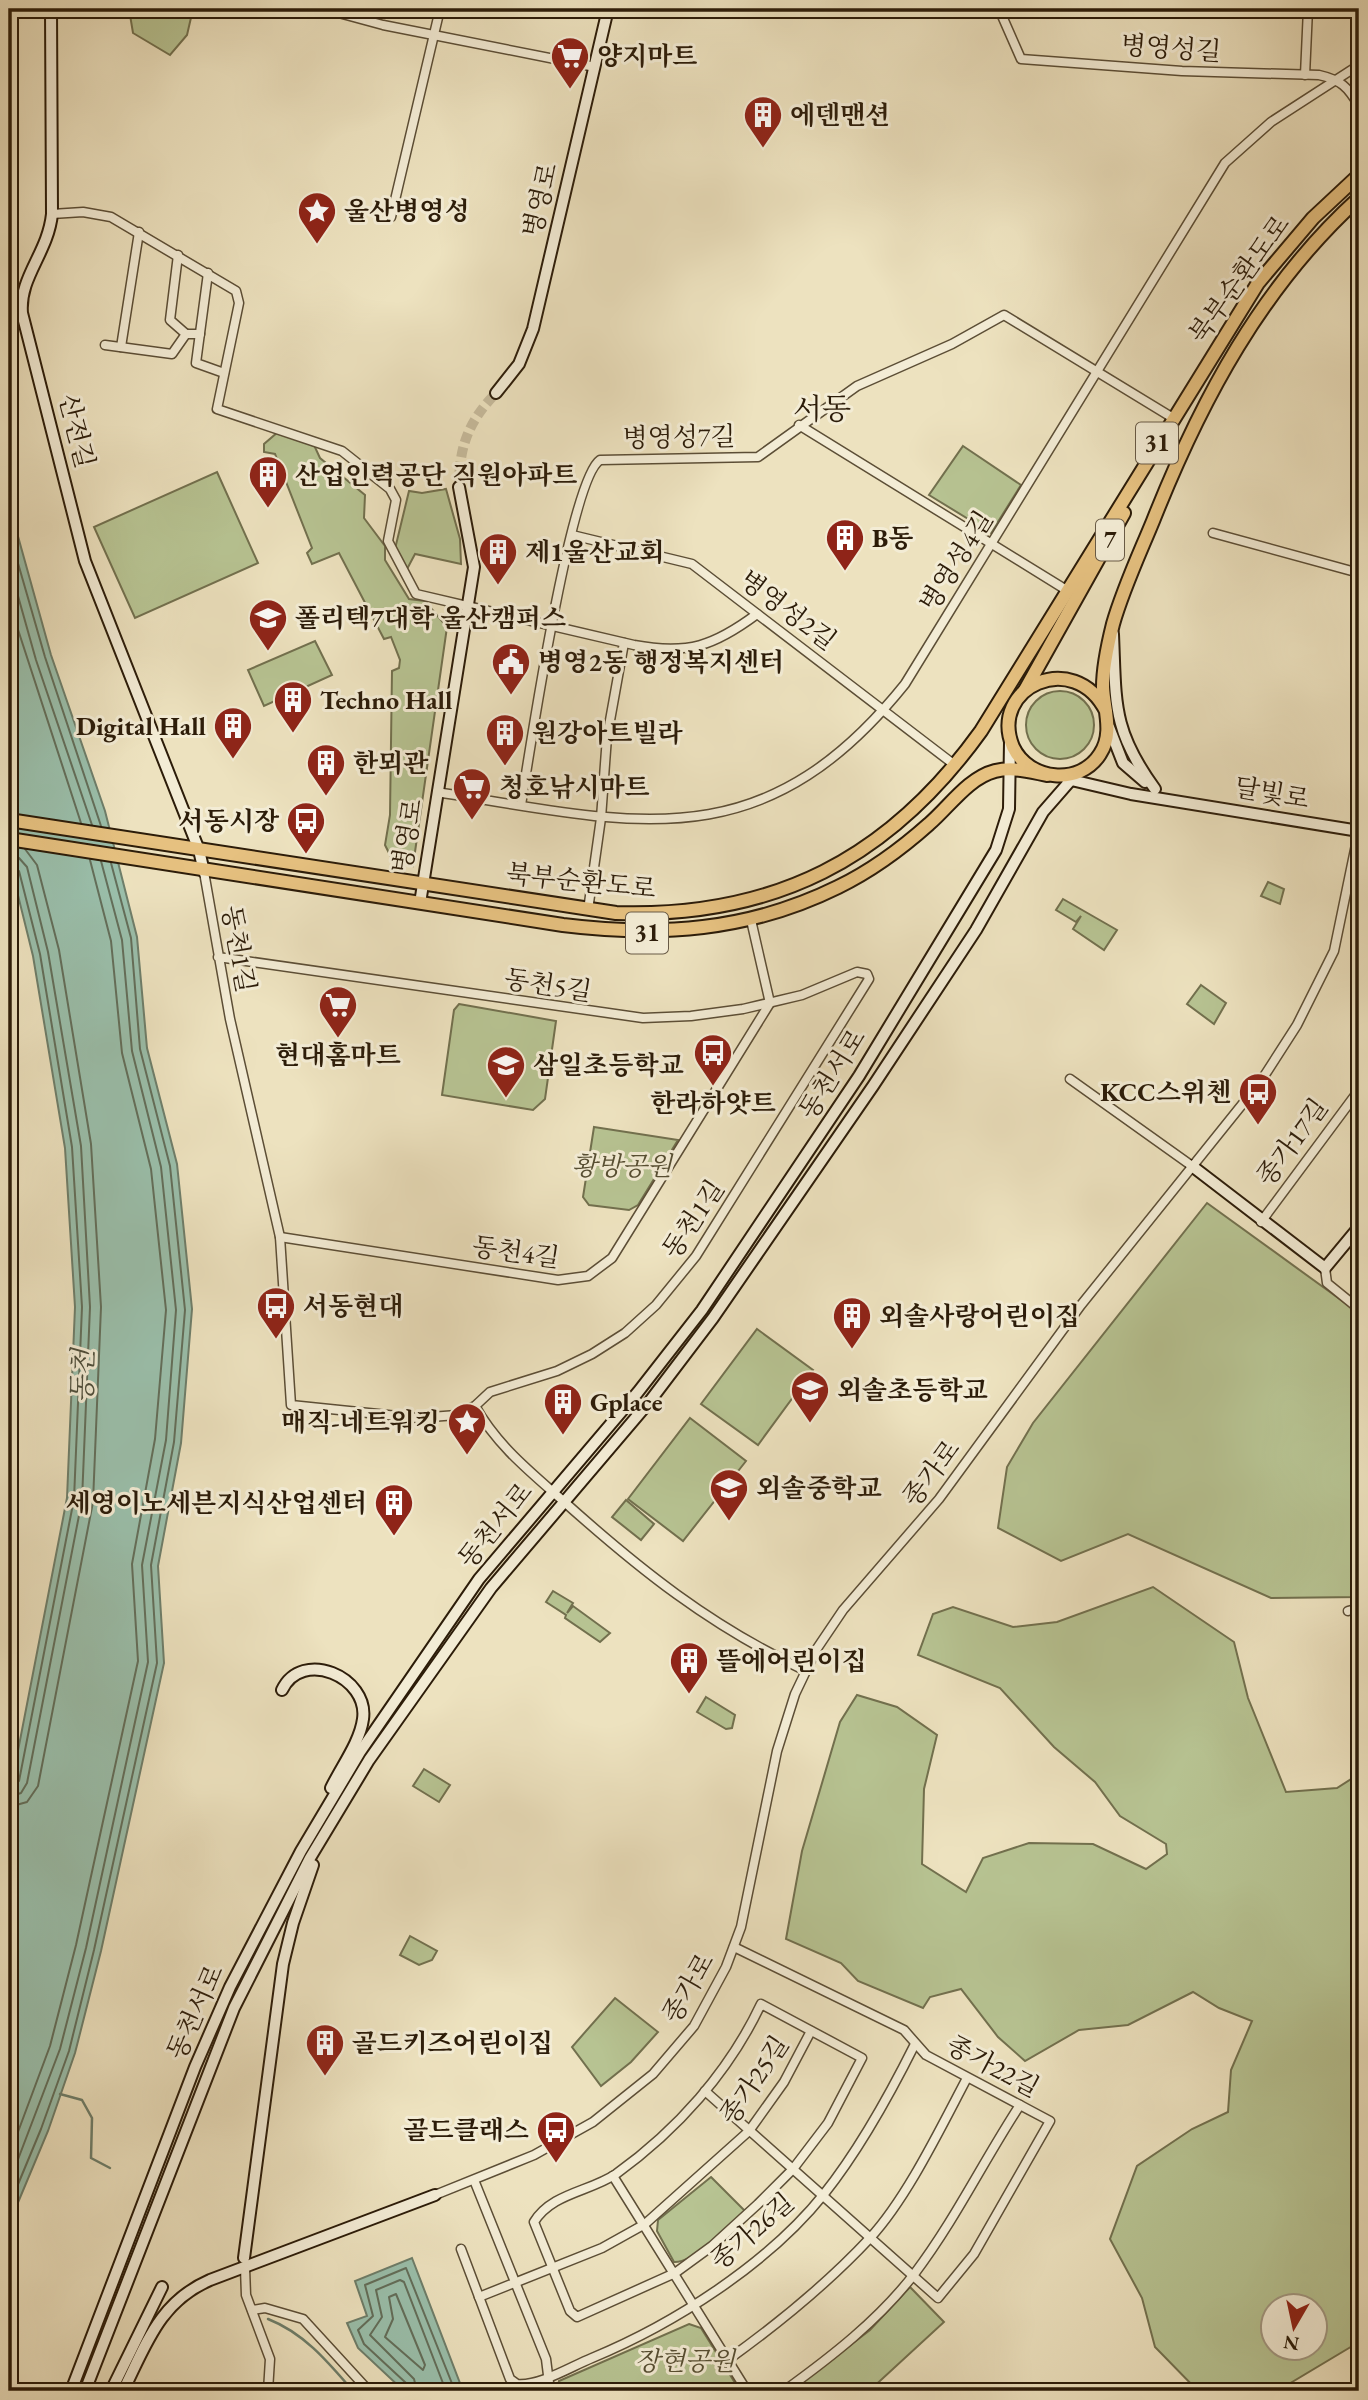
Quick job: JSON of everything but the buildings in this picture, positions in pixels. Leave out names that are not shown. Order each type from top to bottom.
[{"type":"main road","name":"산전길","points":[[51,9],[52,214],[47,243],[24,287],[22,313],[85,561],[199,850],[204,872]]},
{"type":"main road","name":"병영로","points":[[496,393],[519,364],[533,329],[608,9]]},
{"type":"main road","name":"북부순환도로","points":[[9,820],[616,913],[682,912],[745,901],[794,886],[871,845],[914,811],[956,766],[1069,591],[1192,386],[1282,251],[1312,218],[1359,175]]},
{"type":"main road","name":"31","points":[[1047,775],[1074,776],[1100,754],[1108,725],[1104,667],[1113,625],[1174,468],[1209,395],[1272,294],[1296,262],[1326,228],[1359,198]]},
{"type":"main road","name":"북부순환도로","points":[[1023,692],[1114,533],[1192,386]]},
{"type":"main road","name":"병영로","points":[[420,903],[475,559],[458,487]]},
{"type":"main road","points":[[1113,625],[1114,699],[1119,722],[1134,760],[1155,789]]},
{"type":"main road","points":[[981,731],[1023,692],[1048,679],[1070,679],[1089,688],[1106,711]]},
{"type":"main road","points":[[1023,692],[1015,704],[1010,732],[1021,759],[1047,775]]},
{"type":"main road","name":"달빛로","points":[[1108,725],[1123,763],[1155,789],[1178,801]]},
{"type":"main road","name":"동천서로","points":[[71,2391],[200,2056],[230,1987],[301,1851],[360,1752],[479,1579],[638,1392],[702,1310],[859,1076],[996,850],[1009,809],[1012,769],[1010,732]]},
{"type":"main road","name":"북부순환도로","points":[[9,839],[204,872],[615,932],[684,932],[751,920],[802,903],[863,874],[904,846],[982,776],[1012,769],[1047,775]]},
{"type":"main road","name":"달빛로","points":[[1074,776],[1131,794],[1359,831]]},
{"type":"main road","name":"동천서로","points":[[85,2391],[234,2008],[331,1823],[369,1760],[491,1588],[650,1401],[713,1318],[873,1086],[976,930],[1044,813],[1074,776]]},
{"type":"main road","name":"종가17길","points":[[1192,1166],[1261,1222],[1325,1268]]},
{"type":"main road","points":[[1325,1268],[1359,1227]]},
{"type":"main road","points":[[282,1690],[295,1672],[306,1669],[334,1674],[354,1687],[363,1708],[360,1728],[301,1851]]},
{"type":"main road","points":[[244,2263],[286,1949],[309,1876],[331,1823]]},
{"type":"main road","points":[[123,2391],[157,2323],[173,2301],[195,2286],[435,2195]]},
{"type":"main road","points":[[111,2391],[162,2287]]},
{"type":"street","points":[[324,9],[433,35],[595,67]]},
{"type":"street","points":[[391,217],[440,9]]},
{"type":"street","name":"병영성길","points":[[999,9],[1021,59],[1337,79]]},
{"type":"street","points":[[1305,75],[1308,9]]},
{"type":"street","name":"병영성4길","points":[[438,792],[601,818],[656,821],[699,817],[762,800],[796,783],[831,760],[884,710],[905,684],[1225,163],[1271,122],[1359,65]]},
{"type":"street","points":[[1337,79],[1349,89],[1359,106]]},
{"type":"street","points":[[52,214],[97,214],[111,217],[236,291],[239,303],[217,409],[342,451],[390,489],[396,500],[388,541],[413,590],[421,596],[624,643],[671,650],[702,646],[719,640],[757,614]]},
{"type":"street","points":[[121,347],[139,232]]},
{"type":"street","points":[[178,255],[170,320],[186,334],[200,334]]},
{"type":"street","points":[[208,273],[196,363],[225,373]]},
{"type":"street","name":"병영성7길","points":[[521,805],[550,626],[572,535],[592,470],[600,460],[758,457],[799,425],[857,386],[952,344],[1004,315],[1172,418]]},
{"type":"street","points":[[106,345],[172,354],[186,334]]},
{"type":"street","points":[[799,425],[1069,591]]},
{"type":"street","points":[[1213,533],[1359,573]]},
{"type":"street","name":"병영성2길","points":[[572,535],[692,564],[956,766]]},
{"type":"street","points":[[588,909],[601,818],[607,737],[624,643]]},
{"type":"street","name":"종가로","points":[[435,2195],[563,2140],[615,2106],[644,2082],[673,2053],[694,2026],[734,1947],[748,1898],[786,1718],[827,1631],[939,1499],[1024,1380],[1261,1081],[1321,981],[1334,951],[1359,831]]},
{"type":"street","name":"동천1길","points":[[204,872],[218,957],[280,1237],[290,1405],[417,1418],[457,1415],[475,1406],[491,1392],[557,1371],[592,1354],[625,1333],[656,1305],[696,1256],[866,986],[867,974]]},
{"type":"street","points":[[751,920],[770,1003]]},
{"type":"street","name":"동천5길","points":[[218,957],[621,1017],[691,1016],[770,1003],[802,995],[856,972],[867,974]]},
{"type":"street","name":"동천4길","points":[[280,1237],[558,1280],[575,1280],[600,1269],[612,1258],[638,1218],[770,1003]]},
{"type":"street","points":[[1070,1079],[1192,1166]]},
{"type":"street","name":"종가17길","points":[[1261,1222],[1359,1090]]},
{"type":"street","points":[[1325,1268],[1327,1283],[1357,1304]]},
{"type":"street","points":[[475,1406],[499,1444],[636,1565],[692,1608],[728,1631],[806,1671]]},
{"type":"street","points":[[1348,1611],[1359,1608]]},
{"type":"street","name":"종가22길","points":[[734,1947],[904,2030],[915,2045],[967,2078],[1050,2121],[974,2254],[938,2298],[914,2274]]},
{"type":"street","name":"종가25길","points":[[479,2297],[554,2268],[602,2248],[645,2224],[749,2131],[784,2082],[811,2031],[761,2004],[742,2046],[668,2133],[613,2176],[543,2208],[534,2222],[554,2268]]},
{"type":"street","points":[[554,2268],[570,2311],[577,2317],[675,2273],[712,2246],[793,2169],[828,2123],[862,2057],[811,2031]]},
{"type":"street","name":"종가26길","points":[[461,2249],[510,2379],[523,2385],[625,2344],[693,2308],[765,2253],[824,2195],[884,2105],[915,2045]]},
{"type":"street","points":[[729,2360],[782,2321],[872,2236],[920,2165],[967,2078]]},
{"type":"street","points":[[705,2091],[914,2274]]},
{"type":"street","points":[[784,2391],[858,2333],[914,2274],[973,2187],[1020,2105]]},
{"type":"street","points":[[613,2176],[747,2391]]},
{"type":"street","points":[[474,2180],[546,2359],[550,2391]]},
{"type":"street","points":[[244,2263],[246,2295],[270,2358],[268,2391]]},
{"type":"street","points":[[253,2310],[265,2308],[303,2319],[369,2391]]},
{"type":"green space","points":[[129,9],[193,9],[187,35],[170,55],[133,33]]},
{"type":"green space","points":[[278,432],[314,445],[320,458],[365,495],[364,518],[385,546],[385,560],[409,599],[425,601],[447,627],[413,866],[394,863],[385,845],[390,815],[392,671],[399,668],[400,660],[391,637],[384,639],[339,553],[312,564],[307,553],[312,548],[275,454],[264,452],[264,444]]},
{"type":"green space","points":[[963,446],[1021,485],[991,533],[929,495]]},
{"type":"green space","points":[[217,472],[258,563],[135,618],[94,527]]},
{"type":"green space","points":[[446,489],[460,539],[461,564],[415,554],[405,573],[394,553],[409,491],[422,493]]},
{"type":"green space","points":[[315,641],[332,675],[264,706],[248,670]]},
{"type":"green space","points":[[1060,691],[1073,694],[1084,701],[1091,712],[1094,725],[1091,738],[1084,749],[1073,756],[1060,759],[1047,756],[1036,749],[1029,738],[1026,725],[1029,712],[1036,701],[1047,694]]},
{"type":"green space","points":[[1268,882],[1284,889],[1280,904],[1261,896]]},
{"type":"green space","points":[[1063,899],[1117,930],[1104,950],[1073,929],[1081,916],[1076,922],[1056,910]]},
{"type":"green space","points":[[1201,985],[1226,1003],[1214,1024],[1187,1004]]},
{"type":"green space","points":[[459,1004],[556,1021],[545,1099],[533,1110],[442,1095],[454,1010]]},
{"type":"green space","name":"황방공원","points":[[594,1127],[678,1140],[638,1205],[629,1210],[589,1205],[583,1197]]},
{"type":"green space","points":[[1207,1203],[1359,1313],[1359,1597],[1271,1598],[1128,1534],[1061,1561],[998,1528],[1007,1467],[1033,1423]]},
{"type":"green space","points":[[757,1329],[813,1370],[758,1445],[701,1404]]},
{"type":"green space","points":[[690,1418],[746,1461],[683,1541],[628,1499]]},
{"type":"green space","points":[[626,1500],[654,1524],[641,1540],[612,1517]]},
{"type":"green space","points":[[1153,1587],[1234,1642],[1248,1698],[1286,1792],[1337,1788],[1359,1774],[1359,2342],[1330,2359],[1330,2292],[1260,2292],[1260,2362],[1326,2362],[1277,2391],[1198,2391],[1155,2347],[1142,2298],[1110,2239],[1137,2166],[1192,2129],[1228,2112],[1231,2070],[1252,2021],[1219,2008],[1193,1992],[1128,2025],[1079,2030],[1025,2061],[998,2037],[961,1989],[930,1997],[923,2008],[858,1981],[841,1963],[786,1939],[802,1851],[840,1722],[857,1695],[897,1707],[937,1735],[924,1789],[922,1864],[966,1892],[983,1858],[1029,1843],[1093,1844],[1146,1869],[1167,1854],[1166,1844],[1120,1816],[1095,1782],[1054,1747],[1000,1688],[918,1655],[933,1614],[953,1607],[1013,1627],[1057,1622]]},
{"type":"green space","points":[[553,1591],[573,1603],[567,1613],[573,1606],[610,1633],[600,1642],[565,1618],[566,1615],[546,1602]]},
{"type":"green space","points":[[706,1697],[735,1715],[732,1728],[726,1729],[697,1712]]},
{"type":"green space","points":[[424,1769],[450,1785],[439,1802],[413,1786]]},
{"type":"green space","points":[[410,1936],[437,1951],[432,1960],[419,1965],[400,1955]]},
{"type":"green space","points":[[615,1998],[658,2032],[631,2062],[601,2086],[572,2047]]},
{"type":"green space","points":[[711,2177],[745,2211],[702,2250],[692,2257],[674,2262],[657,2231],[658,2220]]},
{"type":"green space","name":"장현공원","points":[[910,2287],[944,2322],[869,2391],[791,2391],[870,2330]]},
{"type":"green space","name":"장현공원","points":[[689,2324],[701,2328],[740,2391],[557,2391],[559,2381]]},
{"type":"water","name":"동천","points":[[9,504],[51,655],[105,811],[137,937],[147,1048],[177,1164],[192,1309],[181,1443],[158,1566],[164,1663],[101,1951],[75,2053],[48,2131],[9,2224],[9,1797],[67,1498],[75,1307],[65,1148],[33,956],[9,859]]},
{"type":"water","points":[[412,2258],[463,2391],[404,2391],[358,2348],[347,2323],[367,2316],[355,2281]]},
{"type":"waterway","points":[[60,2094],[82,2100],[92,2118],[91,2158],[110,2168]]},
{"type":"waterway","points":[[268,2319],[304,2340],[353,2391]]},
{"type":"tunnel","points":[[459,487],[463,447],[467,436],[478,414],[496,393]]},
{"type":"place","name":"양지마트","points":[[570,90]]},
{"type":"place","name":"에덴맨션","points":[[763,149]]},
{"type":"place","name":"울산병영성","points":[[317,245]]},
{"type":"place","name":"산업인력공단 직원아파트","points":[[268,509]]},
{"type":"place","name":"B동","points":[[845,572]]},
{"type":"place","name":"제1울산교회","points":[[498,586]]},
{"type":"place","name":"폴리텍7대학 울산캠퍼스","points":[[268,652]]},
{"type":"place","name":"병영2동 행정복지센터","points":[[511,696]]},
{"type":"place","name":"Techno Hall","points":[[293,734]]},
{"type":"place","name":"Digital Hall","points":[[233,760]]},
{"type":"place","name":"원강아트빌라","points":[[505,767]]},
{"type":"place","name":"한뫼관","points":[[326,797]]},
{"type":"place","name":"청호낚시마트","points":[[472,821]]},
{"type":"place","name":"서동시장","points":[[306,855]]},
{"type":"place","name":"현대홈마트","points":[[338,1039]]},
{"type":"place","name":"한라하얏트","points":[[713,1087]]},
{"type":"place","name":"삼일초등학교","points":[[506,1099]]},
{"type":"place","name":"KCC스위첸","points":[[1258,1126]]},
{"type":"place","name":"서동현대","points":[[276,1340]]},
{"type":"place","name":"외솔사랑어린이집","points":[[852,1350]]},
{"type":"place","name":"외솔초등학교","points":[[810,1424]]},
{"type":"place","name":"Gplace","points":[[563,1436]]},
{"type":"place","name":"매직-네트워킹","points":[[467,1456]]},
{"type":"place","name":"외솔중학교","points":[[729,1522]]},
{"type":"place","name":"세영이노세븐지식산업센터","points":[[394,1537]]},
{"type":"place","name":"뜰에어린이집","points":[[689,1695]]},
{"type":"place","name":"골드키즈어린이집","points":[[325,2077]]},
{"type":"place","name":"골드클래스","points":[[556,2164]]},
{"type":"district","name":"서동","points":[[822,409]]}]
